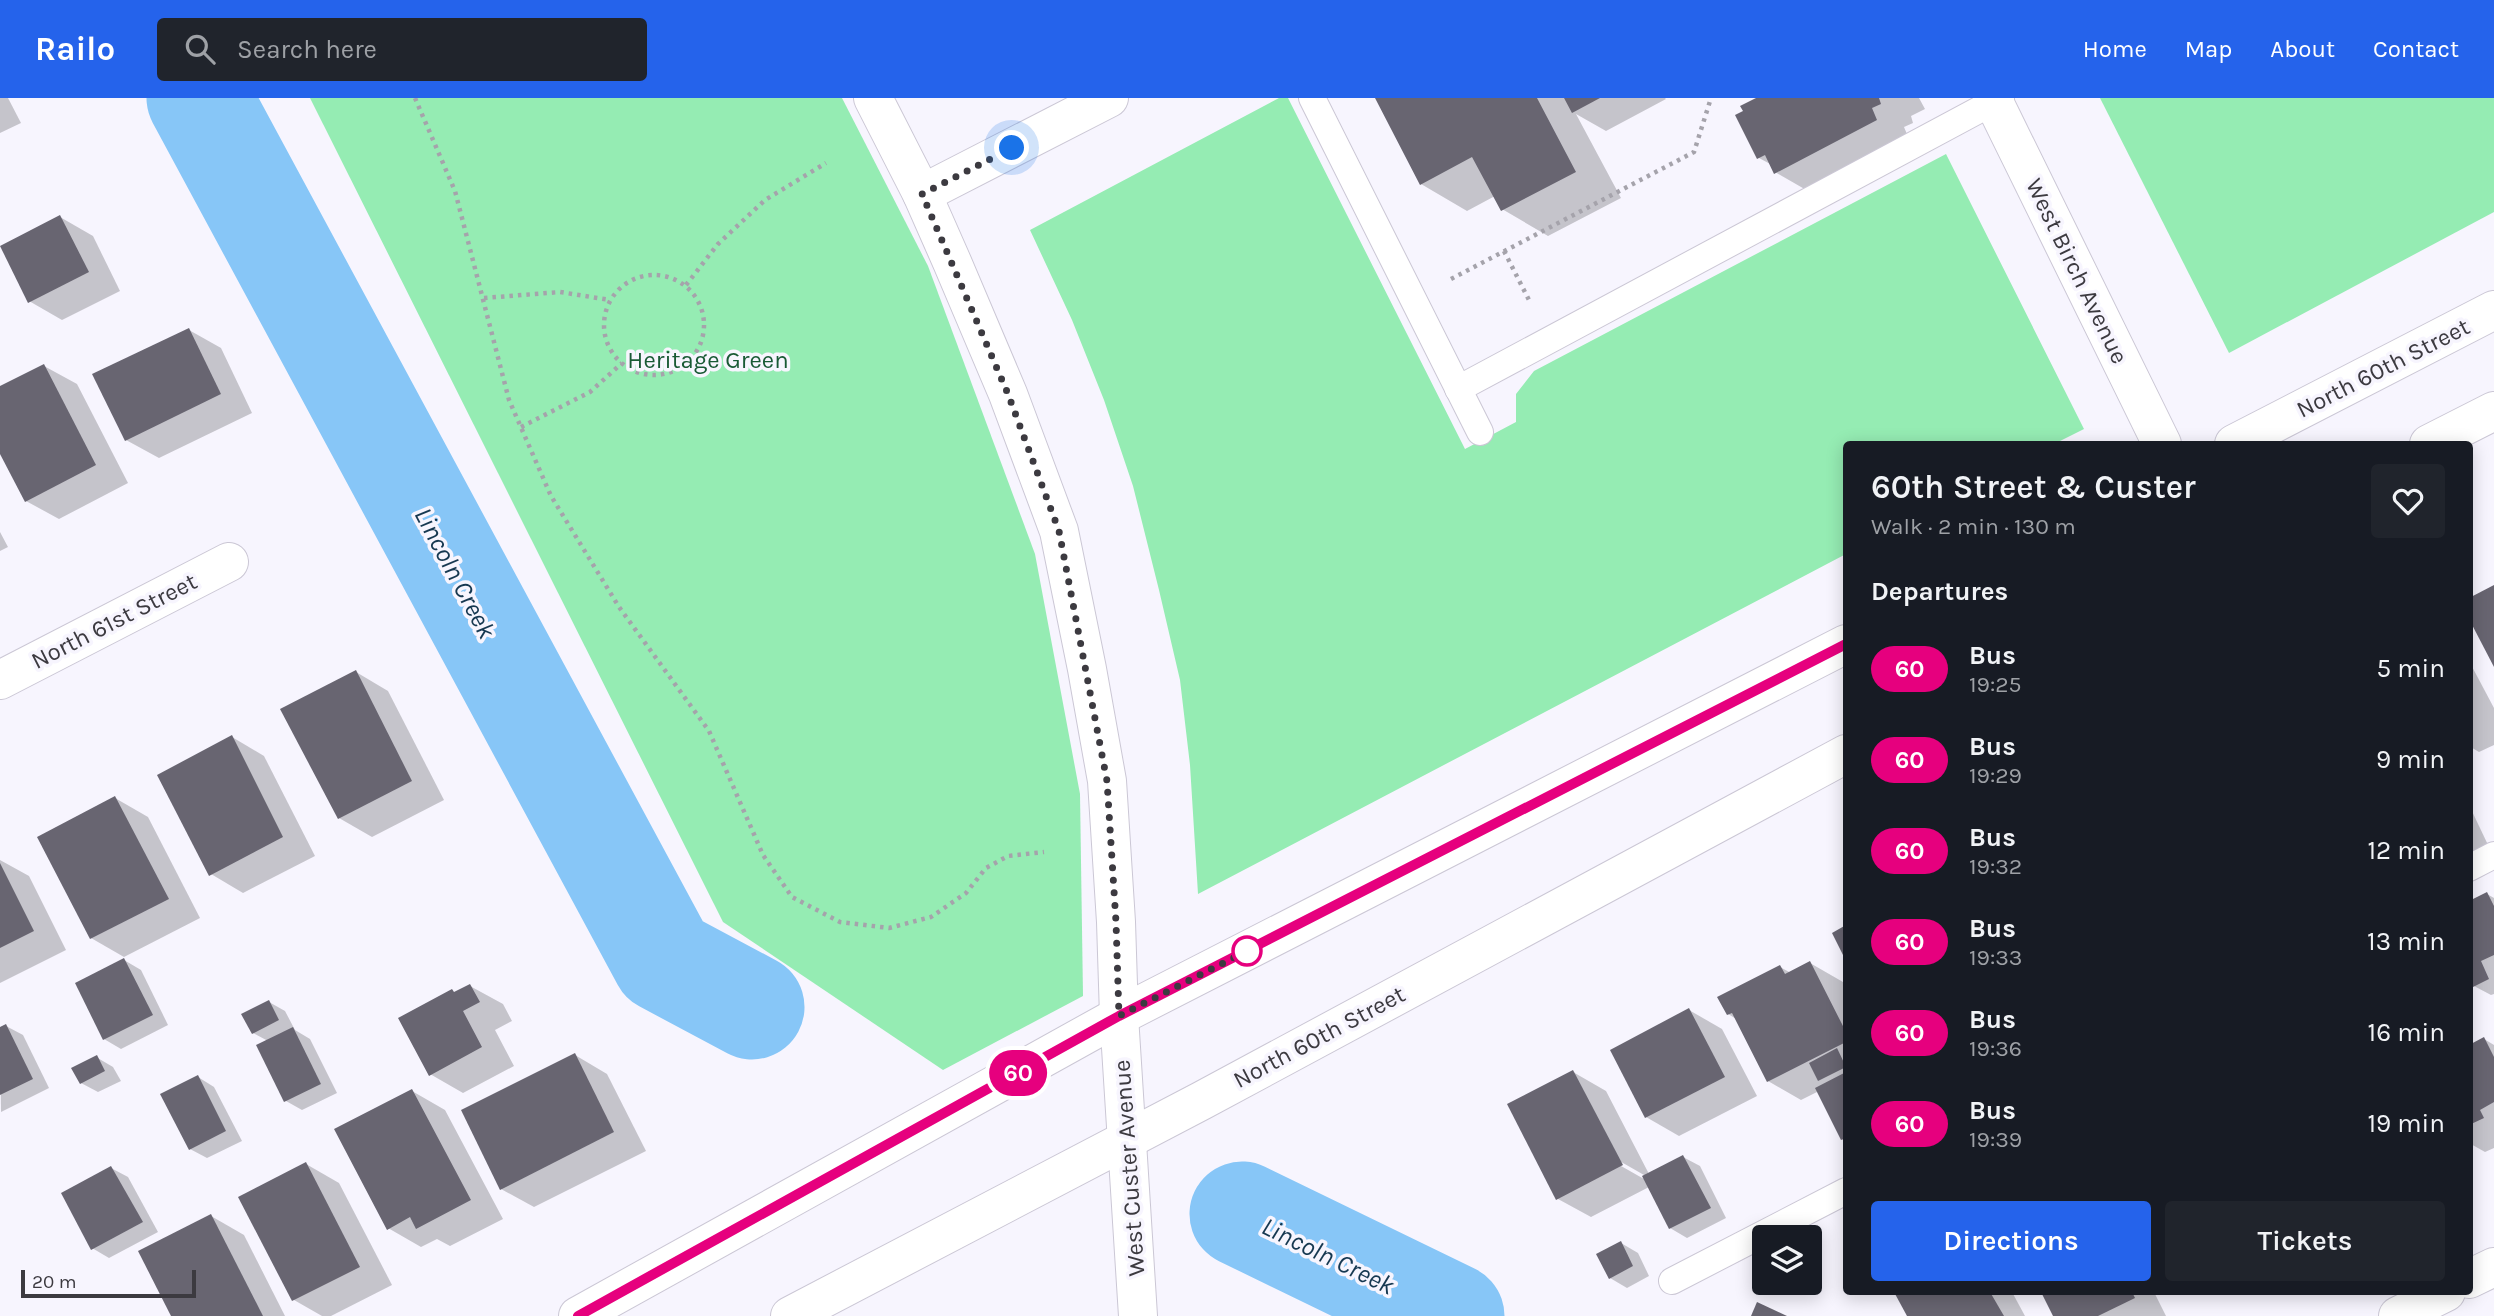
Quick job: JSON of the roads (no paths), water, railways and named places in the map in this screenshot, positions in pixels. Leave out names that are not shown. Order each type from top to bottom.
[{"type":"main road","name":"West Custer Avenue","points":[[873,98],[922,194],[1008,394],[1059,531],[1107,781],[1138,1316]]},
{"type":"main road","points":[[922,194],[1109,98]]},
{"type":"main road","name":"West Birch Avenue","points":[[1996,99],[2161,441]]},
{"type":"main road","name":"North 60th Street","points":[[2240,441],[2494,310]]},
{"type":"main road","points":[[2435,441],[2494,411]]},
{"type":"main road","name":"North 61st Street","points":[[0,680],[229,562]]},
{"type":"main road","points":[[578,1316],[1119,1016],[1843,645]]},
{"type":"main road","name":"North 60th Street","points":[[790,1316],[1127,1140],[1843,756]]},
{"type":"main road","points":[[2473,1277],[2494,1267]]},
{"type":"main road","points":[[2398,1316],[2440,1295]]},
{"type":"lane","points":[[1312,98],[1480,432]]},
{"type":"lane","points":[[1458,389],[1996,99]]},
{"type":"lane","points":[[2473,866],[2494,855]]},
{"type":"lane","points":[[1672,1281],[1843,1193]]},
{"type":"waterway","name":"Lincoln Creek","points":[[199,98],[664,960],[752,1007]]},
{"type":"waterway","name":"Lincoln Creek","points":[[1242,1214],[1452,1316]]},
{"type":"park label","name":"Heritage Green","points":[[708,360]]}]
